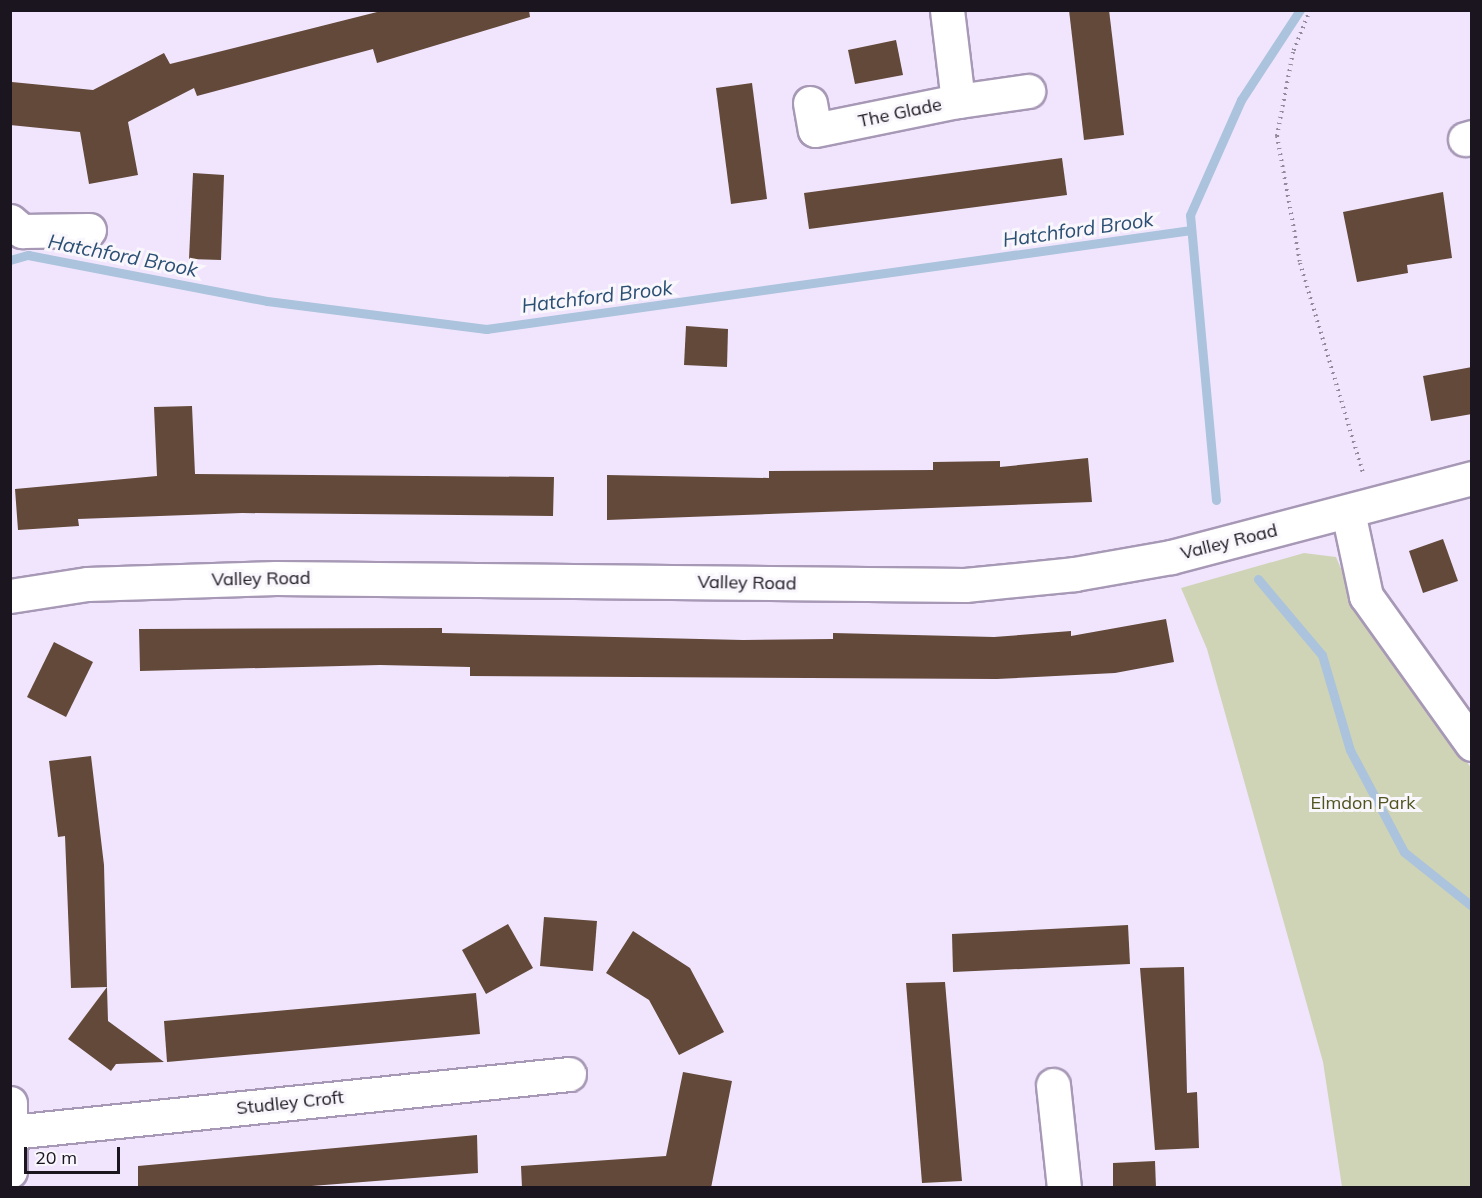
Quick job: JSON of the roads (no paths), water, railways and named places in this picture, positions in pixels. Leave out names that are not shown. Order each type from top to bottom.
[{"type":"street","name":"The Glade","points":[[810,103],[815,130],[958,101],[947,10]]},
{"type":"street","points":[[958,101],[1028,91]]},
{"type":"street","points":[[10,221],[22,231],[89,230]]},
{"type":"street","name":"Valley Road","points":[[10,596],[87,584],[276,578],[965,585],[1074,574],[1171,557],[1472,478]]},
{"type":"street","points":[[1348,512],[1366,596],[1472,744]]},
{"type":"street","name":"Studley Croft","points":[[11,1117],[569,1074]]},
{"type":"street","points":[[1053,1085],[1064,1188]]},
{"type":"street","points":[[10,1171],[11,1117]]},
{"type":"waterway","name":"Hatchford Brook","points":[[1216,500],[1190,215],[1241,100],[1300,10]]},
{"type":"waterway","name":"Hatchford Brook","points":[[10,260],[28,255],[267,301],[486,329],[1191,230]]},
{"type":"waterway","name":"Hatchford Brook","points":[[1258,579],[1322,655],[1350,750],[1404,852],[1472,906]]},
{"type":"park label","name":"Elmdon Park","points":[[1363,803]]}]
